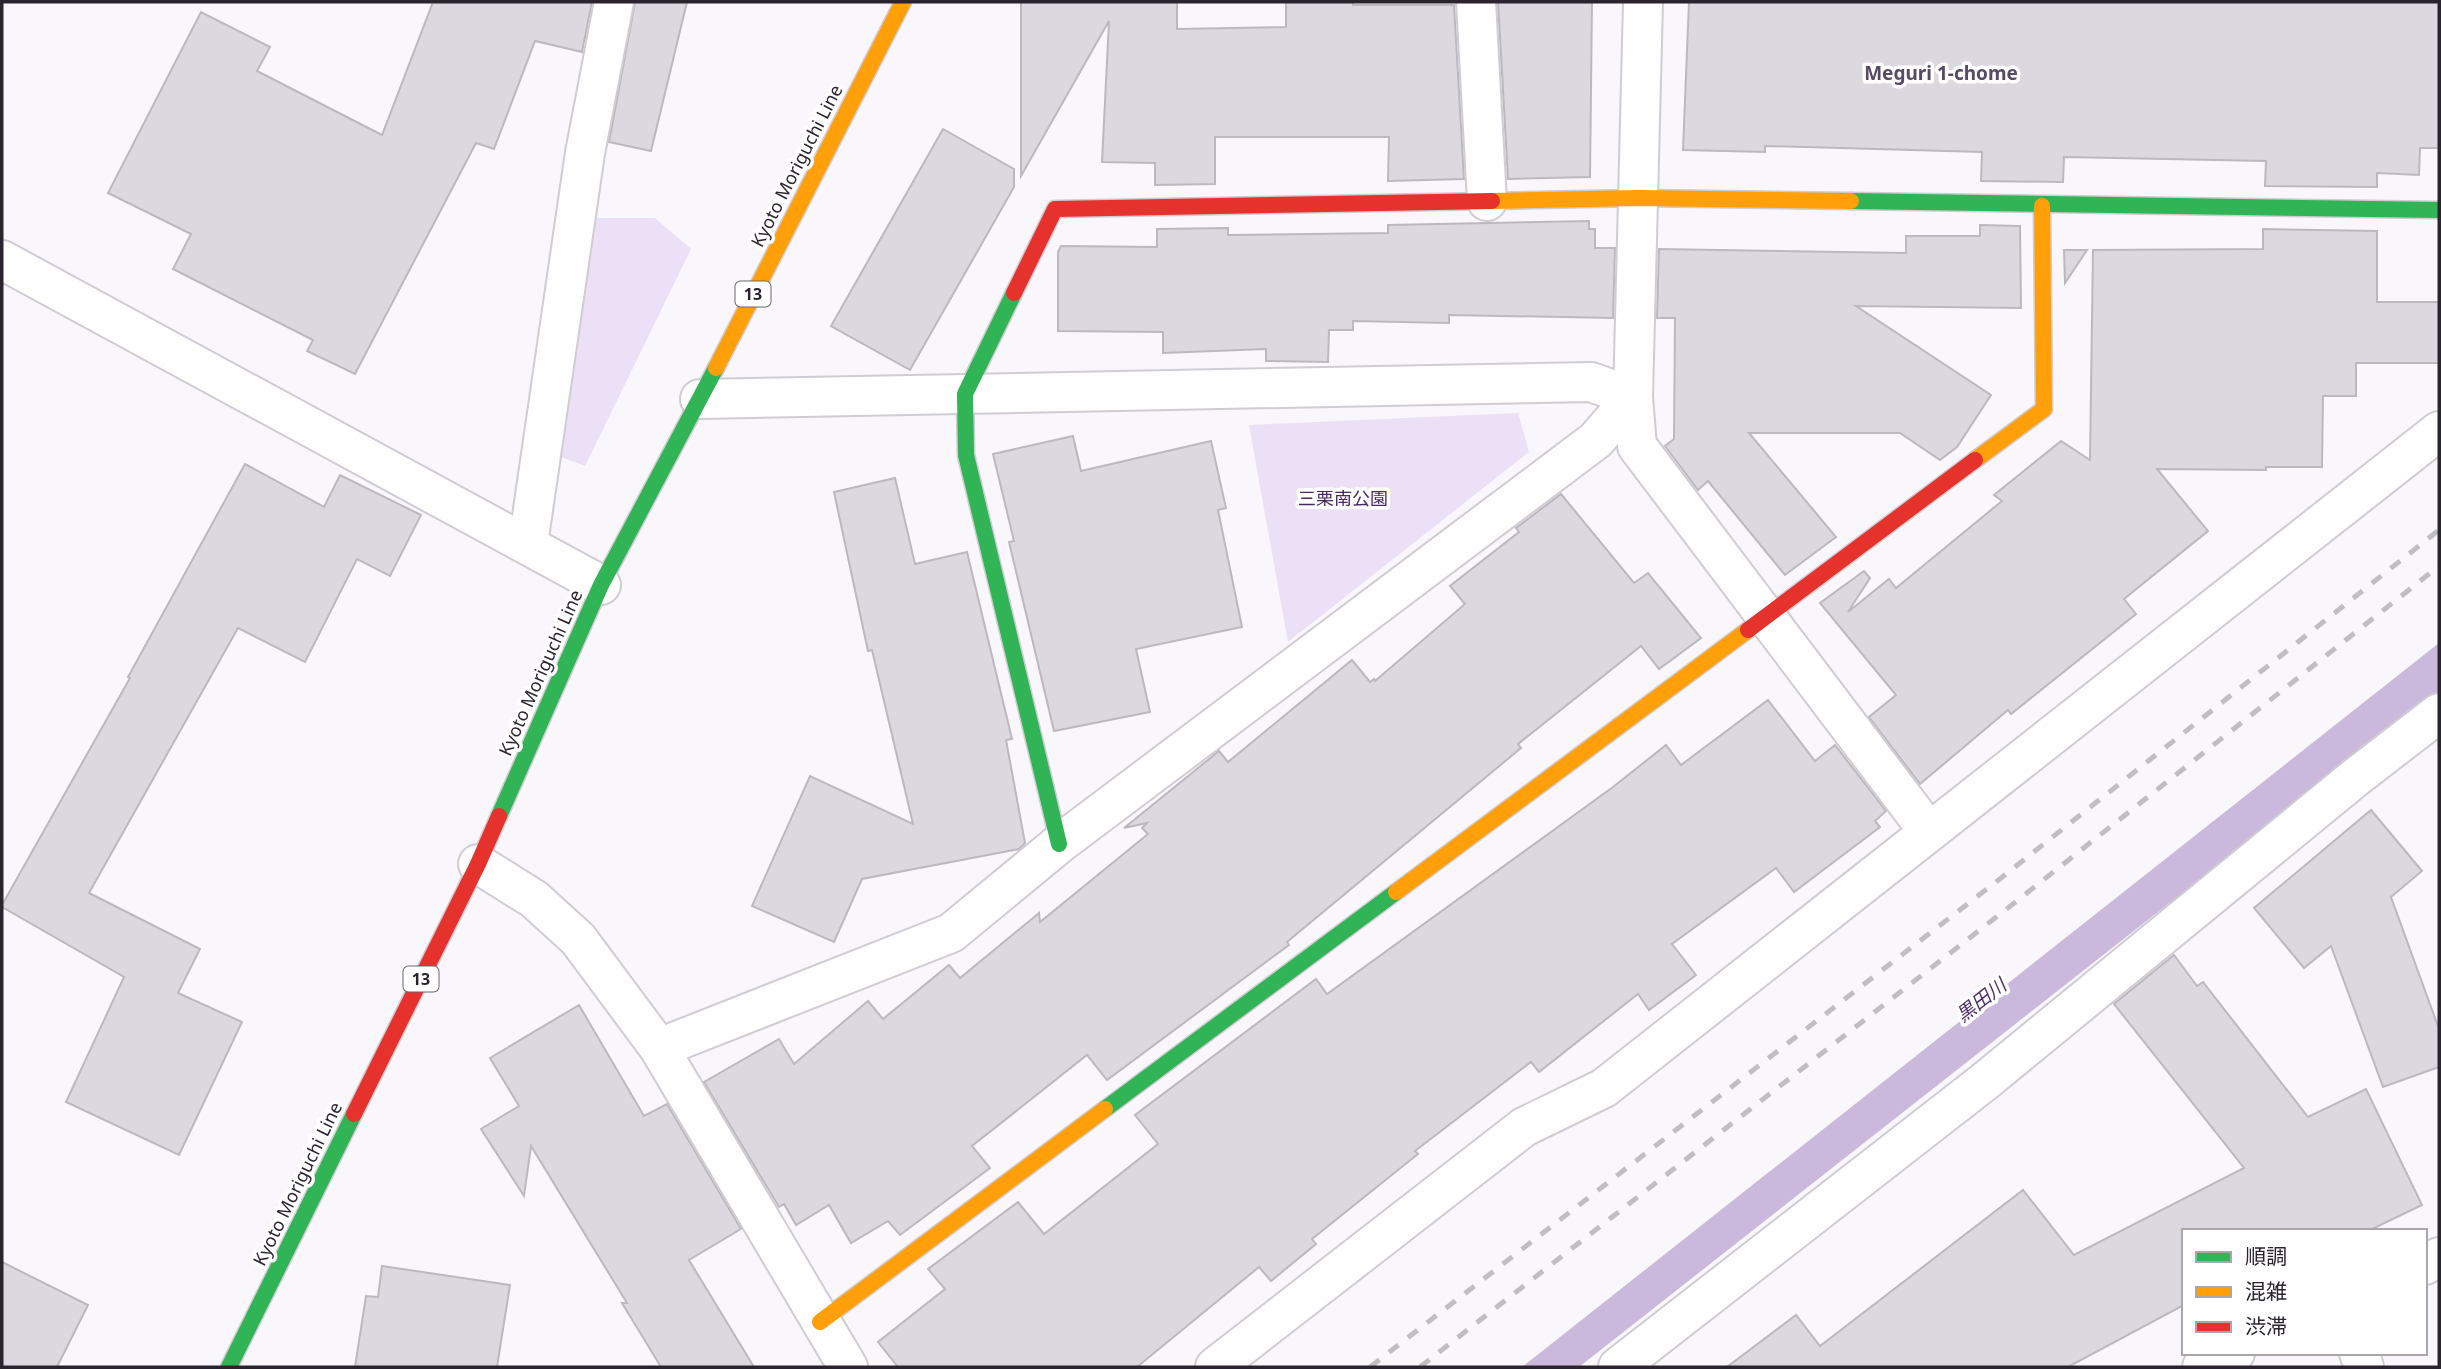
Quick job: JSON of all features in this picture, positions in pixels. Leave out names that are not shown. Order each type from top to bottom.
[{"type":"street","points":[[528,544],[585,153],[614,2]]},
{"type":"street","name":"Kyoto Moriguchi Line","points":[[229,1367],[478,864],[601,585],[700,399],[903,2]]},
{"type":"street","points":[[1476,2],[1487,201]]},
{"type":"street","points":[[1643,2],[1633,397],[1637,446],[1929,832]]},
{"type":"street","points":[[1059,844],[967,455],[965,394],[1055,209],[1639,198],[2439,210]]},
{"type":"street","points":[[820,1322],[2043,409],[2042,206]]},
{"type":"street","points":[[2,260],[601,585]]},
{"type":"street","points":[[700,399],[1591,382],[1633,397]]},
{"type":"street","points":[[659,1048],[951,933],[1059,844],[1596,440],[1633,397]]},
{"type":"street","points":[[1215,1367],[1524,1127],[1604,1087],[2439,431]]},
{"type":"street","points":[[1618,1367],[1984,1082],[2356,777],[2439,713]]},
{"type":"street","points":[[478,864],[534,899],[578,939],[659,1048],[848,1367]]},
{"type":"street","points":[[2202,1367],[2230,1355]]},
{"type":"green space","points":[[586,218],[655,218],[691,249],[585,466],[561,457]]},
{"type":"green space","name":"三栗南公園","points":[[1518,413],[1529,452],[1288,642],[1249,425]]},
{"type":"shaded area","points":[[2439,643],[2439,691],[1579,1367],[1522,1367]]},
{"type":"building","points":[[433,2],[592,2],[582,52],[535,41],[494,149],[476,143],[355,374],[307,351],[313,340],[173,269],[191,234],[108,193],[201,12],[270,47],[257,71],[382,135]]},
{"type":"building","points":[[635,2],[687,2],[651,151],[609,142]]},
{"type":"building","points":[[1021,2],[1177,2],[1177,29],[1286,27],[1286,2],[1454,5],[1464,179],[1388,181],[1389,137],[1215,137],[1215,184],[1155,185],[1155,163],[1102,162],[1109,21],[1021,176]]},
{"type":"building","points":[[1498,2],[1592,2],[1590,177],[1508,179]]},
{"type":"building","points":[[1689,2],[2439,2],[2439,148],[2420,148],[2419,175],[2377,173],[2377,187],[2265,186],[2266,161],[2064,157],[2063,182],[1981,181],[1982,152],[1765,146],[1765,152],[1683,150]]},
{"type":"building","points":[[943,129],[1014,169],[1014,187],[910,370],[831,326]]},
{"type":"building","points":[[1589,221],[1589,229],[1595,229],[1595,248],[1615,248],[1613,318],[1449,315],[1449,323],[1353,321],[1353,330],[1329,330],[1328,362],[1266,361],[1266,349],[1163,353],[1163,332],[1058,331],[1058,252],[1061,246],[1157,247],[1157,229],[1228,228],[1228,235],[1388,233],[1388,225]]},
{"type":"building","points":[[1980,225],[2020,226],[2021,308],[1856,306],[1991,395],[1957,447],[1940,460],[1900,433],[1749,433],[1836,537],[1785,575],[1708,481],[1698,490],[1665,446],[1674,439],[1675,318],[1657,318],[1659,249],[1906,253],[1906,236],[1980,236]]},
{"type":"building","points":[[2263,229],[2377,231],[2377,302],[2439,302],[2439,363],[2356,363],[2356,396],[2323,396],[2322,467],[2266,467],[2266,470],[2157,469],[2208,531],[2124,599],[2136,614],[2011,714],[2008,710],[1920,784],[1869,717],[1896,695],[1820,603],[1864,571],[1870,578],[1848,612],[1889,579],[1896,588],[2002,501],[1994,495],[2061,441],[2090,460],[2093,250],[2263,249]]},
{"type":"building","points":[[2064,250],[2087,250],[2065,283]]},
{"type":"building","points":[[1073,436],[1081,471],[1211,441],[1226,508],[1218,510],[1242,627],[1136,649],[1150,712],[1054,731],[1009,542],[1014,541],[993,454]]},
{"type":"building","points":[[245,464],[324,507],[340,475],[421,515],[390,576],[357,559],[305,662],[238,628],[89,893],[200,949],[178,993],[242,1022],[179,1155],[66,1102],[124,977],[2,905],[130,678],[128,677]]},
{"type":"building","points":[[895,478],[915,564],[967,552],[1012,739],[1006,740],[1025,843],[1019,849],[862,879],[834,942],[752,906],[810,776],[913,824],[872,650],[868,651],[834,492]]},
{"type":"building","points":[[1561,494],[1634,583],[1648,573],[1701,638],[1659,669],[1641,646],[1518,744],[1521,748],[1287,942],[1289,945],[1107,1080],[1087,1055],[972,1146],[990,1168],[900,1235],[888,1221],[851,1243],[829,1205],[796,1225],[784,1204],[779,1207],[704,1082],[779,1039],[794,1064],[868,1001],[883,1019],[949,965],[960,978],[1039,913],[1040,922],[1148,834],[1142,828],[1147,823],[1124,828],[1219,751],[1228,762],[1352,660],[1370,682],[1374,679],[1375,681],[1465,604],[1450,586],[1519,532],[1516,528]]},
{"type":"building","points":[[1768,700],[1815,761],[1835,745],[1886,811],[1875,821],[1880,827],[1794,892],[1776,868],[1672,944],[1696,975],[1649,1010],[1638,994],[1539,1072],[1531,1062],[1415,1151],[1418,1154],[1312,1239],[1316,1244],[1271,1281],[1259,1267],[1137,1367],[898,1367],[878,1342],[945,1289],[928,1269],[1018,1202],[1044,1234],[1158,1144],[1135,1115],[1316,979],[1327,994],[1613,787],[1666,745],[1681,765]]},
{"type":"building","points":[[2371,810],[2422,871],[2391,897],[2439,1029],[2439,1067],[2383,1087],[2331,946],[2304,968],[2254,908]]},
{"type":"building","points":[[2174,955],[2197,986],[2203,982],[2308,1117],[2366,1089],[2422,1205],[2372,1229],[2182,1229],[2182,1306],[2068,1367],[1727,1367],[1796,1315],[1820,1346],[2023,1190],[2074,1255],[2244,1168],[2114,1004]]},
{"type":"building","points":[[579,1005],[644,1116],[667,1104],[741,1229],[689,1260],[754,1367],[661,1367],[622,1303],[627,1303],[531,1146],[524,1196],[481,1129],[519,1106],[490,1058]]},
{"type":"building","points":[[2,1262],[88,1305],[57,1367],[2,1367]]},
{"type":"building","points":[[382,1266],[510,1285],[497,1367],[355,1367],[366,1296],[378,1297]]},
{"type":"railway","points":[[1370,1367],[2001,878],[2439,530]]},
{"type":"railway","points":[[1420,1367],[2013,904],[2439,566]]},
{"type":"traffic: fast","points":[[1851,201],[2439,210]]},
{"type":"traffic: fast","points":[[1014,293],[965,394],[966,455],[1059,844]]},
{"type":"traffic: fast","points":[[499,816],[601,585],[716,368]]},
{"type":"traffic: fast","points":[[1105,1109],[1396,892]]},
{"type":"traffic: fast","points":[[229,1367],[354,1114]]},
{"type":"traffic: slow","points":[[716,368],[903,2]]},
{"type":"traffic: slow","points":[[1492,201],[1639,198],[1851,201]]},
{"type":"traffic: slow","points":[[1975,460],[2044,409],[2042,206]]},
{"type":"traffic: slow","points":[[1396,892],[1748,630]]},
{"type":"traffic: slow","points":[[820,1322],[1105,1109]]},
{"type":"traffic: jam","points":[[1014,293],[1055,209],[1492,201]]},
{"type":"traffic: jam","points":[[1748,630],[1975,460]]},
{"type":"traffic: jam","points":[[354,1114],[478,864],[499,816]]},
{"type":"district","name":"Meguri 1-chome","points":[[1941,73]]},
{"type":"water label","name":"黒田川","points":[[1981,1000]]}]
